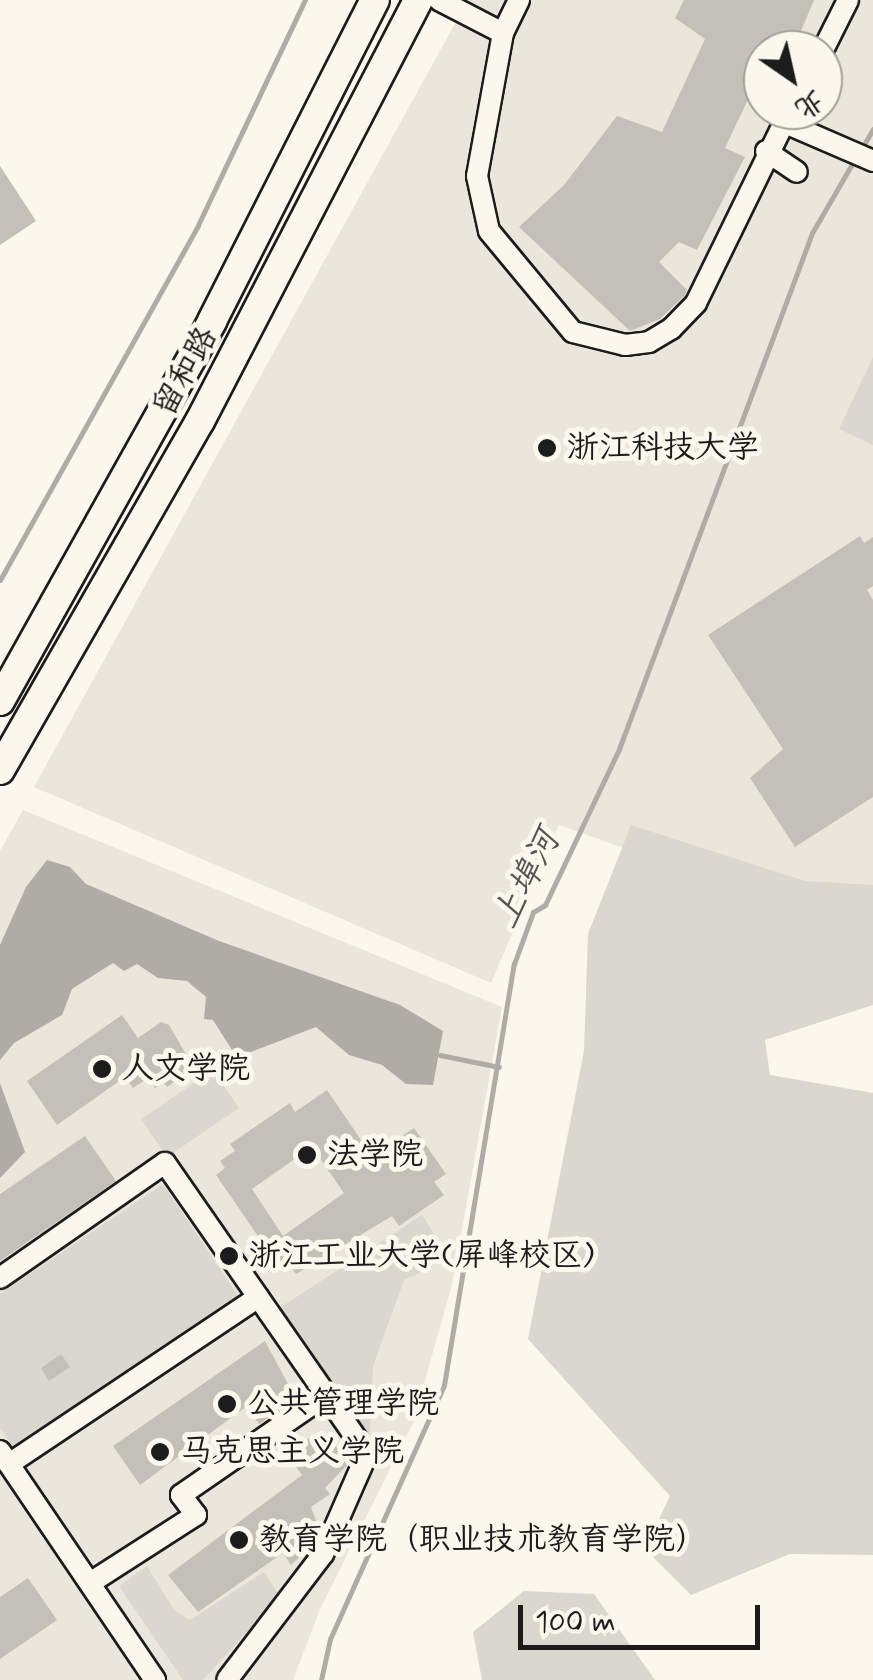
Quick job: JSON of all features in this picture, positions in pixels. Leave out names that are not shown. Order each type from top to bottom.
[{"type":"main road","name":"留和路","points":[[0,770],[283,268],[418,0]]},
{"type":"main road","name":"留和路","points":[[0,701],[212,321],[367,3]]},
{"type":"street","points":[[440,0],[502,33]]},
{"type":"street","points":[[519,0],[502,33],[477,176],[489,231],[573,332],[624,344],[649,342],[671,329],[696,303],[778,130]]},
{"type":"street","points":[[833,30],[848,0]]},
{"type":"street","points":[[807,130],[873,160]]},
{"type":"street","points":[[766,151],[797,172]]},
{"type":"street","points":[[0,1278],[165,1163],[367,1454],[323,1554],[227,1680]]},
{"type":"street","points":[[156,1680],[4,1458],[258,1297]]},
{"type":"street","points":[[90,1583],[196,1515],[181,1494],[326,1394]]},
{"type":"shaded area","name":"浙江科技大学","points":[[468,0],[873,0],[873,978],[856,930],[559,825],[491,983],[34,787]]},
{"type":"shaded area","points":[[873,357],[873,445],[839,429]]},
{"type":"shaded area","name":"浙江工业大学(屏峰校区)","points":[[23,810],[502,1007],[452,1285],[413,1423],[320,1609],[293,1680],[0,1680],[0,851]]},
{"type":"shaded area","points":[[631,825],[805,881],[873,885],[873,1005],[765,1040],[770,1075],[873,1093],[873,1555],[790,1554],[691,1595],[645,1549],[670,1496],[528,1339],[584,1051],[588,934]]},
{"type":"shaded area","points":[[47,860],[70,867],[86,884],[219,941],[400,1005],[443,1031],[433,1085],[406,1084],[382,1065],[349,1055],[316,1027],[251,1052],[232,1050],[213,1020],[204,1019],[206,997],[187,981],[158,978],[137,964],[124,971],[113,963],[72,989],[62,1015],[14,1043],[0,1060],[0,945],[26,887]]},
{"type":"shaded area","points":[[213,1070],[239,1108],[167,1157],[141,1119]]},
{"type":"shaded area","points":[[0,1083],[25,1152],[0,1178]]},
{"type":"shaded area","points":[[163,1184],[243,1303],[18,1454],[0,1428],[0,1294]]},
{"type":"shaded area","points":[[422,1215],[435,1235],[426,1270],[404,1280],[373,1366],[370,1432],[362,1439],[278,1309]]},
{"type":"shaded area","points":[[147,1566],[174,1610],[190,1620],[264,1572],[280,1596],[203,1680],[183,1680],[119,1586]]},
{"type":"shaded area","points":[[524,1591],[594,1594],[655,1680],[482,1680],[473,1632]]},
{"type":"building","points":[[684,0],[814,0],[801,30],[743,30],[743,110],[725,148],[745,157],[697,250],[679,242],[659,262],[687,290],[685,295],[660,319],[630,331],[519,227],[564,185],[617,116],[662,132],[705,39],[675,18]]},
{"type":"building","points":[[0,166],[36,221],[0,245]]},
{"type":"building","points":[[860,536],[864,543],[873,537],[873,586],[867,590],[873,600],[873,797],[795,847],[750,778],[783,749],[708,635]]},
{"type":"building","points":[[122,1015],[138,1038],[161,1022],[169,1025],[194,1068],[167,1087],[163,1082],[155,1088],[148,1078],[133,1088],[125,1077],[57,1125],[27,1081]]},
{"type":"building","points":[[327,1090],[372,1156],[414,1128],[446,1174],[434,1182],[444,1195],[399,1226],[392,1216],[296,1274],[288,1262],[280,1268],[216,1175],[225,1168],[220,1161],[235,1151],[230,1144],[290,1103],[295,1112]],"holes":[[[312,1147],[344,1193],[283,1236],[252,1189]]]},
{"type":"building","points":[[85,1136],[116,1181],[0,1261],[0,1194]]},
{"type":"building","points":[[265,1341],[296,1399],[259,1424],[247,1406],[140,1485],[113,1446]]},
{"type":"building","points":[[61,1354],[70,1367],[49,1381],[41,1368]]},
{"type":"building","points":[[315,1434],[320,1441],[328,1435],[348,1464],[325,1488],[330,1494],[311,1507],[319,1529],[311,1547],[291,1565],[283,1553],[198,1612],[168,1575],[302,1475],[287,1454]]},
{"type":"building","points":[[28,1578],[57,1620],[0,1659],[0,1597]]},
{"type":"waterway","points":[[0,580],[198,225],[305,0]]},
{"type":"waterway","name":"上埠河","points":[[862,148],[873,129]]},
{"type":"waterway","name":"上埠河","points":[[321,1680],[330,1639],[444,1385],[514,964],[533,912],[545,905],[619,749],[812,233],[856,157]]},
{"type":"waterway","points":[[440,1055],[499,1067]]},
{"type":"place","name":"浙江科技大学","points":[[547,448]]},
{"type":"place","name":"人文学院","points":[[102,1069]]},
{"type":"place","name":"法学院","points":[[307,1155]]},
{"type":"place","name":"浙江工业大学(屏峰校区)","points":[[229,1256]]},
{"type":"place","name":"公共管理学院","points":[[227,1404]]},
{"type":"place","name":"马克思主义学院","points":[[160,1452]]},
{"type":"place","name":"教育学院（职业技术教育学院）","points":[[239,1540]]}]
